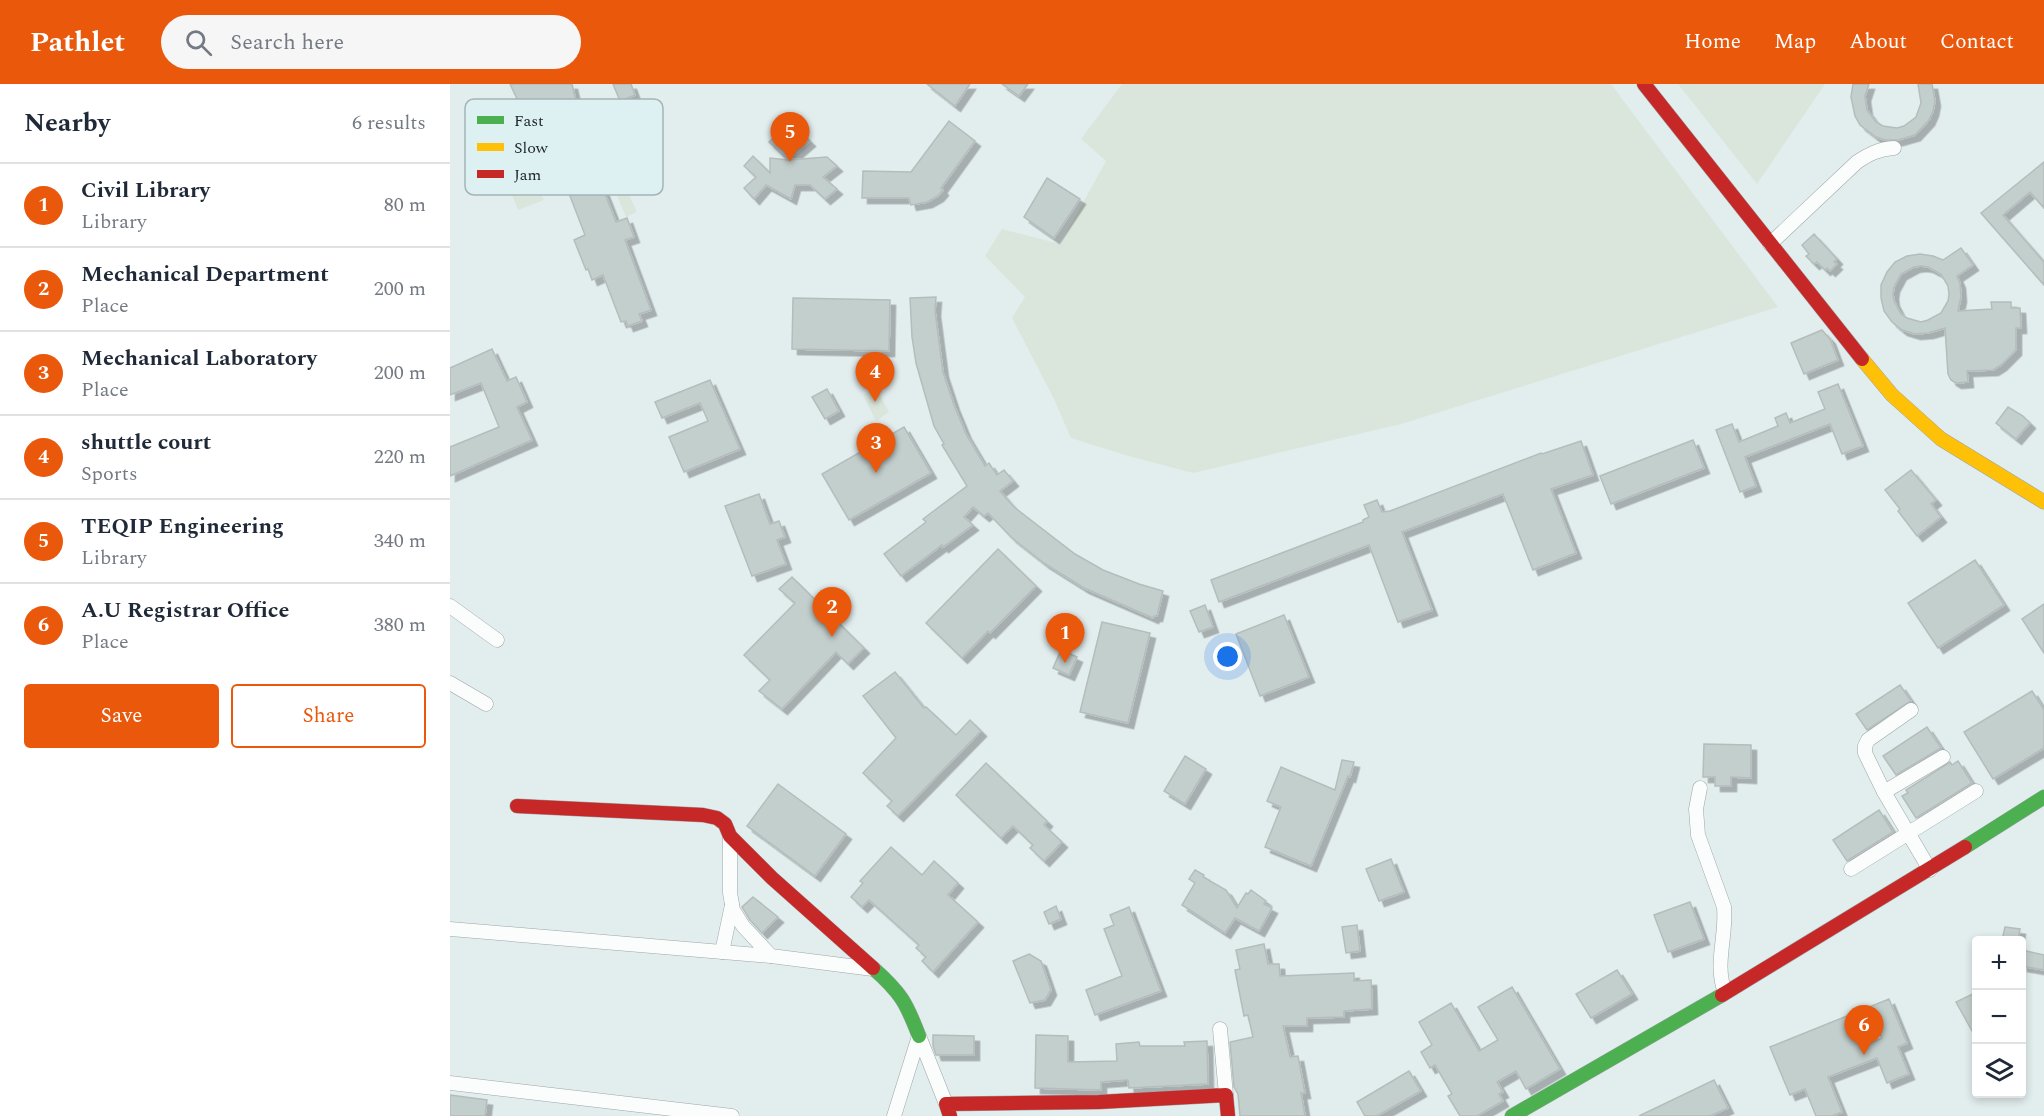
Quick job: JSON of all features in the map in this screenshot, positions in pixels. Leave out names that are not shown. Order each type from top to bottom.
[{"type":"street","points":[[1644,84],[1840,333],[1907,410],[1941,439],[2044,502]]},
{"type":"street","points":[[1770,244],[1857,162],[1870,154],[1894,148]]},
{"type":"street","points":[[450,606],[497,640]]},
{"type":"street","points":[[450,683],[486,704]]},
{"type":"street","points":[[1911,710],[1868,740],[1865,753],[1884,792],[1936,876]]},
{"type":"street","points":[[1884,792],[1943,757]]},
{"type":"street","points":[[1700,788],[1696,809],[1698,835],[1724,907],[1720,973],[1725,992]]},
{"type":"street","points":[[1851,869],[1976,791]]},
{"type":"street","points":[[1512,1116],[1725,992],[1936,876],[2044,797]]},
{"type":"street","points":[[517,806],[703,815],[717,818],[725,824],[730,836],[772,878],[893,986],[906,1003],[948,1110],[1226,1095]]},
{"type":"street","points":[[730,836],[730,893],[733,910],[743,926],[771,956]]},
{"type":"street","points":[[722,952],[732,905]]},
{"type":"street","points":[[450,929],[771,956],[873,969]]},
{"type":"street","points":[[1221,1029],[1228,1116]]},
{"type":"street","points":[[894,1116],[919,1036]]},
{"type":"street","points":[[450,1083],[732,1116]]},
{"type":"street","points":[[1099,1102],[1104,1116]]},
{"type":"shaded area","points":[[1122,84],[1611,84],[1778,307],[1401,424],[1193,473],[1071,438],[1053,397],[1012,318],[1025,297],[985,256],[1002,229],[1060,244],[1106,161],[1081,139]]},
{"type":"shaded area","points":[[1678,84],[1825,84],[1757,184]]},
{"type":"shaded area","points":[[512,195],[542,195],[544,200],[518,210]]},
{"type":"shaded area","points":[[617,195],[629,195],[637,212],[626,217]]},
{"type":"shaded area","points":[[876,388],[889,412],[876,421],[863,395]]},
{"type":"building","points":[[510,84],[572,84],[576,99],[517,99]]},
{"type":"building","points":[[613,84],[631,84],[635,95],[619,99]]},
{"type":"building","points":[[927,84],[970,84],[955,106]]},
{"type":"building","points":[[1002,84],[1028,84],[1019,96]]},
{"type":"building","points":[[1853,84],[1869,84],[1865,96],[1867,110],[1876,122],[1883,126],[1897,128],[1916,117],[1921,103],[1918,84],[1932,84],[1935,101],[1933,111],[1929,120],[1915,135],[1898,140],[1876,137],[1860,125],[1855,116],[1851,97]]},
{"type":"building","points":[[949,121],[975,141],[941,188],[943,190],[938,196],[927,202],[911,205],[909,198],[862,198],[863,171],[911,172]]},
{"type":"building","points":[[790,122],[810,141],[788,160],[769,142]]},
{"type":"building","points":[[753,156],[770,173],[770,158],[788,160],[827,157],[837,166],[823,177],[837,189],[825,199],[810,185],[795,185],[791,199],[766,185],[754,199],[744,188],[756,177],[744,166]]},
{"type":"building","points":[[2044,162],[2044,208],[2030,192],[2003,215],[2044,262],[2044,285],[1981,213]]},
{"type":"building","points":[[1047,178],[1080,199],[1054,238],[1024,217]]},
{"type":"building","points":[[570,195],[605,195],[616,222],[627,218],[634,237],[625,240],[651,310],[639,314],[642,321],[628,326],[626,321],[621,322],[603,275],[592,280],[574,240],[585,235]]},
{"type":"building","points":[[1814,234],[1837,259],[1834,262],[1837,264],[1830,271],[1827,268],[1825,270],[1817,262],[1814,264],[1806,256],[1809,254],[1802,245]]},
{"type":"building","points":[[1961,248],[1973,265],[1957,276],[1961,297],[1958,311],[1992,309],[1991,302],[2011,302],[2011,308],[2020,308],[2021,328],[2016,328],[2016,350],[1993,370],[1967,371],[1968,382],[1956,383],[1948,374],[1945,328],[1915,334],[1902,330],[1884,311],[1881,298],[1881,285],[1895,262],[1907,256],[1920,254],[1943,260]],"holes":[[[1914,267],[1928,267],[1941,274],[1948,286],[1949,294],[1941,313],[1921,322],[1901,314],[1893,294],[1901,274]]]},
{"type":"building","points":[[936,297],[935,311],[943,372],[966,434],[985,466],[989,463],[997,475],[1004,470],[1013,481],[1000,491],[1014,507],[1075,554],[1103,570],[1163,591],[1157,616],[1153,618],[1084,588],[1044,563],[1012,538],[988,513],[984,516],[973,507],[964,517],[973,525],[901,576],[884,554],[926,522],[923,519],[967,486],[942,445],[944,444],[934,426],[916,363],[910,298]]},
{"type":"building","points":[[793,298],[890,300],[889,351],[792,349]]},
{"type":"building","points":[[1822,330],[1830,339],[1838,360],[1804,374],[1791,343]]},
{"type":"building","points":[[492,349],[507,381],[516,377],[527,402],[517,407],[532,440],[450,476],[450,447],[499,427],[481,383],[450,395],[450,368]]},
{"type":"building","points":[[710,380],[740,449],[684,472],[669,437],[708,421],[700,403],[662,418],[655,402]]},
{"type":"building","points":[[1838,384],[1863,446],[1842,454],[1830,424],[1745,457],[1756,486],[1740,492],[1716,430],[1732,424],[1739,442],[1778,426],[1775,418],[1786,413],[1790,423],[1825,409],[1818,392]]},
{"type":"building","points":[[827,389],[839,411],[825,419],[812,397]]},
{"type":"building","points":[[2008,407],[2030,423],[2016,439],[1996,423]]},
{"type":"building","points":[[904,427],[931,473],[849,520],[822,474]]},
{"type":"building","points":[[1693,440],[1704,468],[1611,504],[1600,476]]},
{"type":"building","points":[[1581,441],[1593,475],[1551,489],[1576,553],[1533,570],[1503,494],[1402,532],[1432,610],[1398,622],[1369,545],[1219,602],[1211,580],[1363,522],[1369,517],[1364,505],[1377,500],[1382,512],[1390,511],[1541,453]]},
{"type":"building","points":[[1911,470],[1936,500],[1931,504],[1941,517],[1917,536],[1885,490]]},
{"type":"building","points":[[759,494],[770,524],[779,521],[785,537],[777,540],[786,564],[752,576],[725,506]]},
{"type":"building","points":[[998,549],[1036,586],[962,658],[926,623]]},
{"type":"building","points":[[1975,560],[2004,605],[1938,648],[1908,603]]},
{"type":"building","points":[[792,577],[864,648],[848,664],[836,652],[782,709],[759,691],[770,680],[744,655],[795,603],[779,589]]},
{"type":"building","points":[[2044,604],[2044,653],[2022,619]]},
{"type":"building","points":[[1205,605],[1213,627],[1199,632],[1190,611]]},
{"type":"building","points":[[1284,615],[1309,677],[1260,696],[1236,634]]},
{"type":"building","points":[[1102,622],[1150,633],[1128,723],[1080,712]]},
{"type":"building","points":[[1061,650],[1077,657],[1069,675],[1053,668]]},
{"type":"building","points":[[895,672],[924,708],[926,707],[956,735],[970,720],[981,731],[898,816],[887,806],[892,801],[863,773],[896,738],[863,696]]},
{"type":"building","points":[[1900,685],[1911,701],[1867,730],[1856,714]]},
{"type":"building","points":[[2032,691],[2044,710],[2044,748],[1993,779],[1964,732]]},
{"type":"building","points":[[1927,727],[1941,748],[1896,775],[1883,756]]},
{"type":"building","points":[[1704,744],[1751,745],[1751,778],[1731,777],[1731,786],[1715,786],[1715,777],[1703,777]]},
{"type":"building","points":[[1185,756],[1206,769],[1185,804],[1164,791]]},
{"type":"building","points":[[1342,760],[1354,762],[1350,777],[1348,776],[1311,866],[1265,847],[1281,807],[1267,801],[1281,767],[1335,790]]},
{"type":"building","points":[[1958,761],[1972,783],[1916,818],[1902,796],[1908,793],[1906,790],[1950,762],[1952,765]]},
{"type":"building","points":[[986,763],[1047,821],[1044,825],[1062,842],[1044,861],[1030,848],[1033,845],[1013,826],[1001,838],[956,795]]},
{"type":"building","points":[[778,784],[846,834],[815,876],[747,826]]},
{"type":"building","points":[[1879,810],[1893,832],[1847,861],[1833,840]]},
{"type":"building","points":[[891,847],[922,875],[934,861],[958,883],[948,895],[978,922],[933,972],[922,961],[926,957],[916,948],[919,945],[869,900],[862,907],[851,897],[863,883],[860,881]]},
{"type":"building","points":[[1391,859],[1404,892],[1379,901],[1366,869]]},
{"type":"building","points":[[1195,870],[1226,890],[1237,908],[1246,893],[1248,894],[1251,890],[1266,901],[1264,904],[1272,908],[1259,931],[1235,918],[1225,933],[1182,905],[1195,883],[1189,879]]},
{"type":"building","points":[[753,897],[778,917],[762,933],[742,907]]},
{"type":"building","points":[[1690,902],[1704,939],[1668,952],[1654,915]]},
{"type":"building","points":[[1056,906],[1061,919],[1049,924],[1044,912]]},
{"type":"building","points":[[1129,907],[1161,991],[1095,1015],[1086,990],[1122,976],[1104,929],[1114,925],[1110,915]]},
{"type":"building","points":[[1357,925],[1360,951],[1346,953],[1342,927]]},
{"type":"building","points":[[2005,927],[2020,929],[2019,936],[2003,936]]},
{"type":"building","points":[[1264,944],[1268,964],[1279,964],[1280,976],[1354,973],[1354,981],[1371,980],[1372,1009],[1344,1011],[1344,1017],[1307,1018],[1307,1026],[1283,1026],[1290,1057],[1298,1056],[1305,1093],[1301,1093],[1305,1116],[1240,1116],[1238,1094],[1234,1087],[1230,1042],[1253,1037],[1248,1015],[1244,1016],[1235,970],[1240,969],[1236,950]]},
{"type":"building","points":[[2026,951],[2044,955],[2044,970],[2026,967]]},
{"type":"building","points":[[1029,954],[1041,961],[1051,990],[1045,1000],[1030,1003],[1013,961]]},
{"type":"building","points":[[1617,970],[1632,994],[1591,1018],[1576,994]]},
{"type":"building","points":[[1512,987],[1560,1069],[1526,1089],[1516,1071],[1497,1082],[1503,1092],[1499,1094],[1503,1101],[1477,1116],[1460,1116],[1448,1096],[1452,1094],[1435,1065],[1430,1068],[1421,1052],[1432,1045],[1419,1022],[1451,1003],[1479,1051],[1498,1040],[1478,1007]]},
{"type":"building","points":[[1972,994],[1972,1031],[1956,1002]]},
{"type":"building","points":[[1889,999],[1907,1043],[1898,1047],[1909,1074],[1887,1083],[1877,1058],[1828,1077],[1842,1112],[1832,1116],[1816,1116],[1805,1089],[1790,1095],[1770,1047]],"holes":[[[1873,1020],[1882,1038],[1861,1047],[1853,1029]]]},
{"type":"building","points":[[933,1035],[974,1036],[974,1055],[936,1055]]},
{"type":"building","points":[[1036,1035],[1068,1036],[1068,1062],[1117,1061],[1116,1044],[1139,1042],[1140,1046],[1185,1046],[1184,1042],[1207,1041],[1208,1084],[1129,1088],[1128,1080],[1101,1082],[1101,1090],[1035,1088]]},
{"type":"building","points":[[1409,1071],[1421,1091],[1377,1116],[1365,1116],[1357,1102]]},
{"type":"building","points":[[1714,1080],[1728,1108],[1710,1116],[1639,1116]]},
{"type":"building","points":[[450,1095],[487,1100],[485,1116],[450,1116]]},
{"type":"traffic: fast","points":[[1965,847],[2044,797]]},
{"type":"traffic: fast","points":[[873,968],[902,999],[919,1036]]},
{"type":"traffic: fast","points":[[1512,1116],[1722,995]]},
{"type":"traffic: slow","points":[[1862,359],[1892,395],[1941,439],[2044,502]]},
{"type":"traffic: jam","points":[[1644,84],[1862,359]]},
{"type":"traffic: jam","points":[[517,806],[703,815],[717,818],[725,824],[730,836],[772,878],[873,968]]},
{"type":"traffic: jam","points":[[1722,995],[1965,847]]},
{"type":"traffic: jam","points":[[950,1116],[946,1104],[1099,1102],[1226,1095],[1228,1116]]},
{"type":"place","name":"TEQIP Engineering","points":[[790,162]]},
{"type":"place","name":"shuttle court","points":[[875,402]]},
{"type":"place","name":"Mechanical Laboratory","points":[[876,473]]},
{"type":"place","name":"Mechanical Department","points":[[832,637]]},
{"type":"place","name":"Civil Library","points":[[1065,663]]},
{"type":"place","name":"A.U Registrar Office","points":[[1864,1055]]}]
